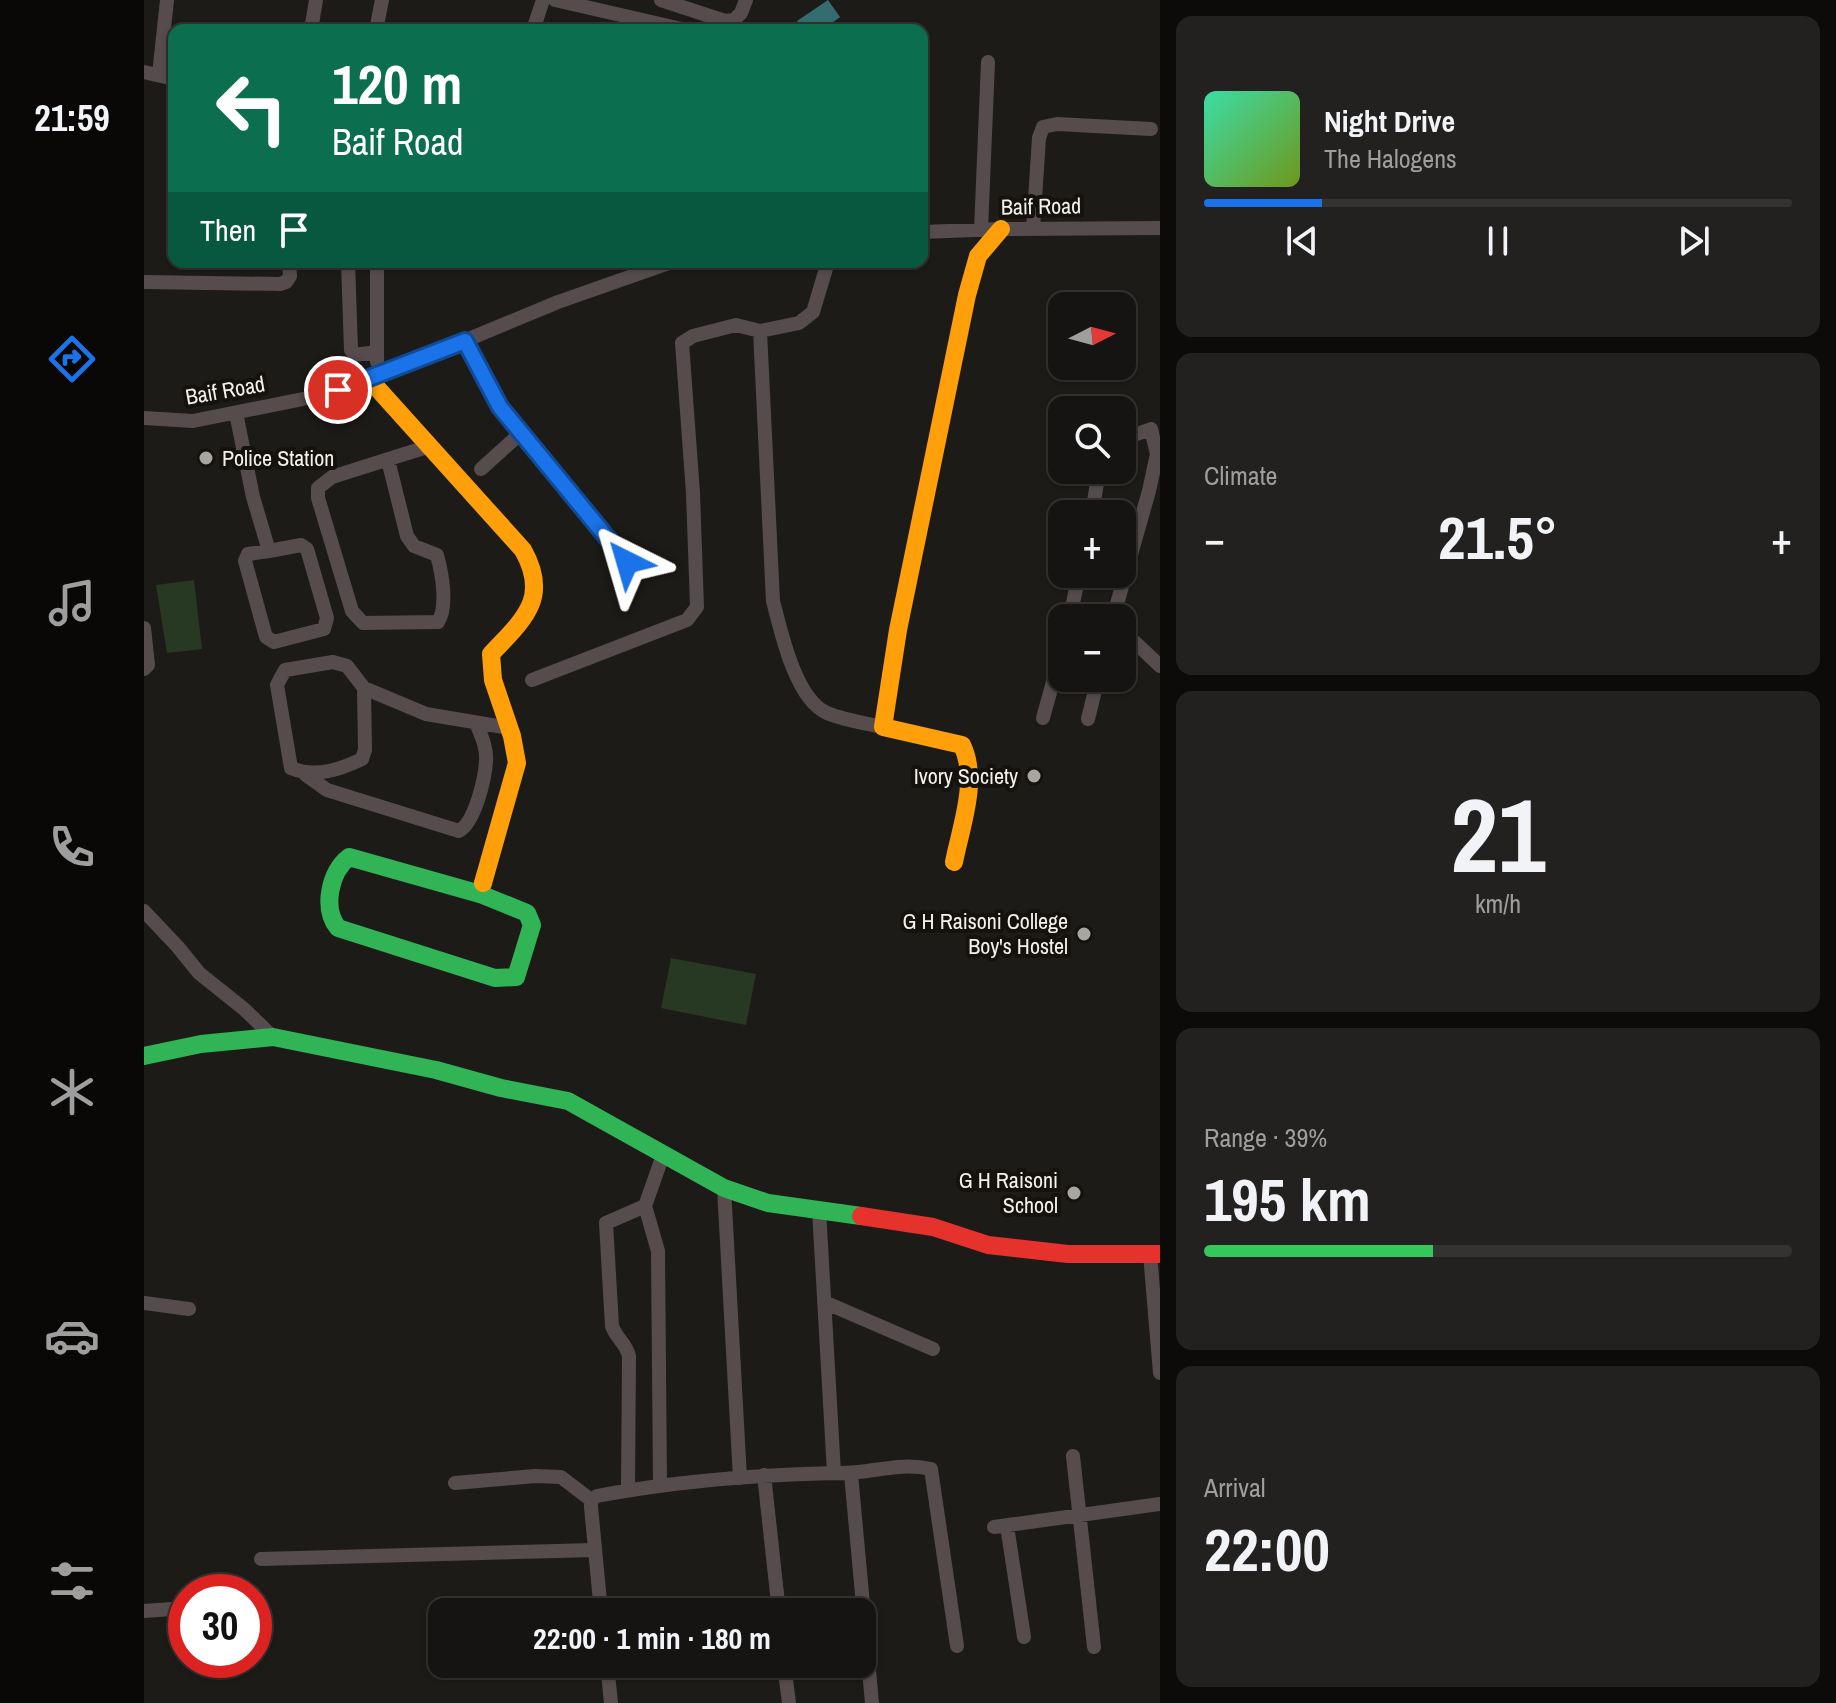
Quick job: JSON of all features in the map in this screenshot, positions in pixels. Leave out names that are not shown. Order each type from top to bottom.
[{"type":"street","points":[[144,72],[167,77],[167,0]]},
{"type":"street","points":[[312,24],[316,0]]},
{"type":"street","points":[[381,24],[382,0]]},
{"type":"street","points":[[535,24],[543,0]]},
{"type":"street","points":[[555,0],[660,24]]},
{"type":"street","points":[[661,0],[678,2],[725,21],[734,20],[746,0]]},
{"type":"street","points":[[981,230],[988,62]]},
{"type":"street","points":[[1033,229],[1039,138],[1043,127],[1057,124],[1151,129]]},
{"type":"street","name":"Baif Road","points":[[928,232],[1160,228]]},
{"type":"street","points":[[883,727],[898,630],[967,295],[978,256],[1001,229]]},
{"type":"street","points":[[144,282],[280,284],[290,276],[289,268]]},
{"type":"street","points":[[348,268],[352,354],[377,352]]},
{"type":"street","points":[[377,268],[374,377],[430,446],[523,550],[538,580],[536,597],[528,611],[491,654],[492,675],[510,728],[517,763],[480,894]]},
{"type":"street","name":"Baif Road","points":[[144,418],[193,421],[323,395],[558,302],[655,268]]},
{"type":"street","points":[[532,680],[687,620],[697,607],[693,493],[682,343],[693,336],[736,325],[760,331],[799,323],[813,312],[826,268]]},
{"type":"street","points":[[760,331],[773,601],[794,670],[807,695],[824,712],[962,745],[967,752],[968,783],[954,862]]},
{"type":"street","points":[[465,341],[500,407],[627,562]]},
{"type":"street","points":[[236,413],[253,497],[269,551]]},
{"type":"street","points":[[1117,604],[1157,454],[1151,429],[1136,434]]},
{"type":"street","points":[[481,469],[521,433]]},
{"type":"street","points":[[388,460],[407,536],[414,546],[433,552],[440,564],[443,606],[438,622],[372,624],[359,620],[352,611],[322,514],[318,488],[324,482],[388,460],[430,446]]},
{"type":"street","points":[[301,545],[307,549],[327,618],[324,629],[274,642],[266,637],[245,561],[248,554],[269,551],[301,545]]},
{"type":"street","points":[[144,628],[149,658],[144,669]]},
{"type":"street","points":[[1136,643],[1160,666]]},
{"type":"street","points":[[476,723],[484,742],[486,761],[472,819],[459,831],[327,790],[291,768],[277,685],[285,670],[333,662],[347,666],[364,688],[426,714],[510,728]]},
{"type":"street","points":[[306,775],[349,766],[362,759],[365,750],[364,688]]},
{"type":"street","points":[[1043,718],[1050,692]]},
{"type":"street","points":[[1088,719],[1095,692]]},
{"type":"street","points":[[349,857],[480,894],[527,913],[531,920],[516,977],[495,978],[338,928],[330,923],[328,915],[328,902],[340,863],[349,857]]},
{"type":"street","points":[[144,911],[199,973],[273,1037]]},
{"type":"street","points":[[144,1056],[201,1044],[273,1037],[568,1101],[724,1188],[768,1203],[933,1227],[988,1245],[1068,1254],[1155,1254],[1160,1373]]},
{"type":"street","points":[[660,1485],[658,1251],[645,1206],[663,1155]]},
{"type":"street","points":[[724,1188],[740,1478]]},
{"type":"street","points":[[628,1490],[629,1356],[624,1342],[612,1326],[606,1223],[645,1206]]},
{"type":"street","points":[[819,1210],[834,1473]]},
{"type":"street","points":[[824,1302],[933,1349]]},
{"type":"street","points":[[144,1303],[189,1309]]},
{"type":"street","points":[[1073,1456],[1094,1647]]},
{"type":"street","points":[[591,1500],[597,1496],[660,1485],[764,1475],[851,1474],[910,1464],[931,1469],[957,1646]]},
{"type":"street","points":[[851,1474],[872,1703]]},
{"type":"street","points":[[764,1475],[777,1598]]},
{"type":"street","points":[[455,1483],[535,1476],[561,1477],[591,1500],[600,1598]]},
{"type":"street","points":[[1024,1637],[1001,1526],[1160,1504]]},
{"type":"street","points":[[261,1559],[595,1550]]},
{"type":"street","points":[[144,1611],[168,1609]]},
{"type":"street","points":[[608,1678],[611,1703]]},
{"type":"street","points":[[786,1678],[789,1703]]},
{"type":"green space","points":[[194,580],[202,649],[167,653],[156,585]]},
{"type":"green space","points":[[671,958],[756,974],[746,1025],[661,1008]]},
{"type":"water","points":[[828,0],[840,17],[833,24],[799,24],[797,21]]},
{"type":"traffic: fast","points":[[480,894],[527,913],[532,925],[516,977],[495,978],[338,928],[329,901],[337,872],[349,857],[480,894],[483,883]]},
{"type":"traffic: fast","points":[[144,1056],[201,1044],[273,1037],[436,1070],[501,1088],[568,1101],[724,1188],[768,1203],[861,1216]]},
{"type":"traffic: slow","points":[[954,862],[969,788],[967,759],[962,745],[883,727],[898,630],[967,295],[978,256],[1001,229]]},
{"type":"traffic: slow","points":[[369,379],[523,550],[531,567],[534,582],[530,607],[491,654],[493,680],[512,736],[517,763],[483,883]]},
{"type":"traffic: jam","points":[[861,1216],[933,1227],[988,1245],[1068,1254],[1160,1254]]},
{"type":"place","name":"Police Station","points":[[206,458]]},
{"type":"place","name":"Ivory Society","points":[[1034,776]]},
{"type":"place","name":"G H Raisoni College Boy's Hostel","points":[[1084,934]]},
{"type":"place","name":"G H Raisoni School","points":[[1074,1193]]},
{"type":"route","points":[[338,390],[465,341],[500,407],[627,562]]}]
